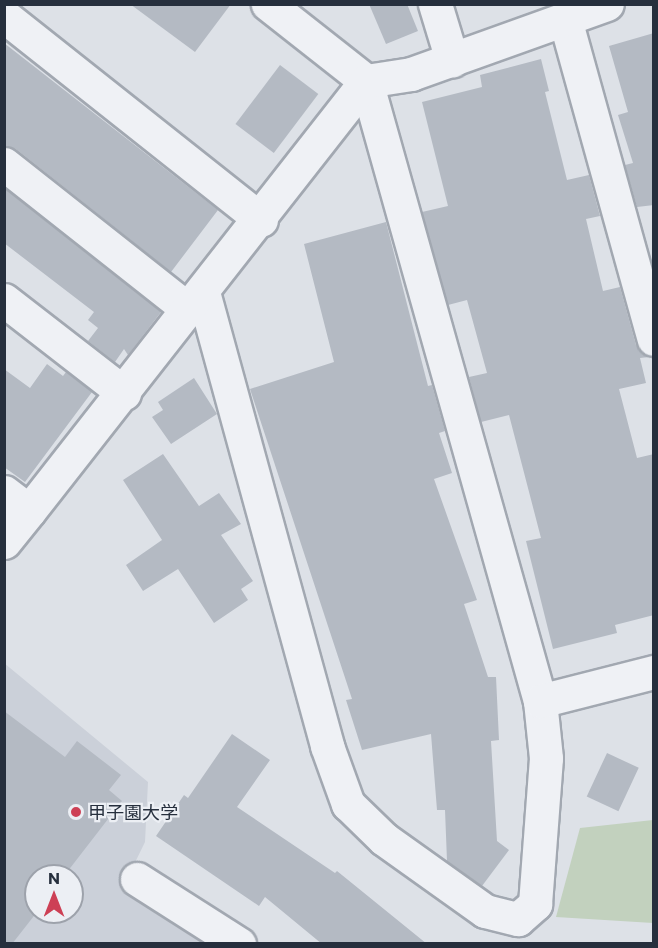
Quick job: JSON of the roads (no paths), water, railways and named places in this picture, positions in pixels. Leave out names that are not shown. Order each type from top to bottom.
[{"type":"street","points":[[4,164],[196,301],[327,746],[348,804],[384,839],[485,911],[518,919],[535,904],[546,758],[540,701],[366,81],[268,4]]},
{"type":"street","points":[[435,4],[452,60]]},
{"type":"street","points":[[4,543],[17,502],[124,393],[261,220],[366,81],[411,74],[607,4]]},
{"type":"street","points":[[4,16],[261,220]]},
{"type":"street","points":[[565,19],[654,339]]},
{"type":"street","points":[[4,300],[124,393]]},
{"type":"street","points":[[540,701],[654,672]]},
{"type":"street","points":[[136,879],[240,944]]},
{"type":"place","name":"甲子園大学","points":[[76,812]]}]
